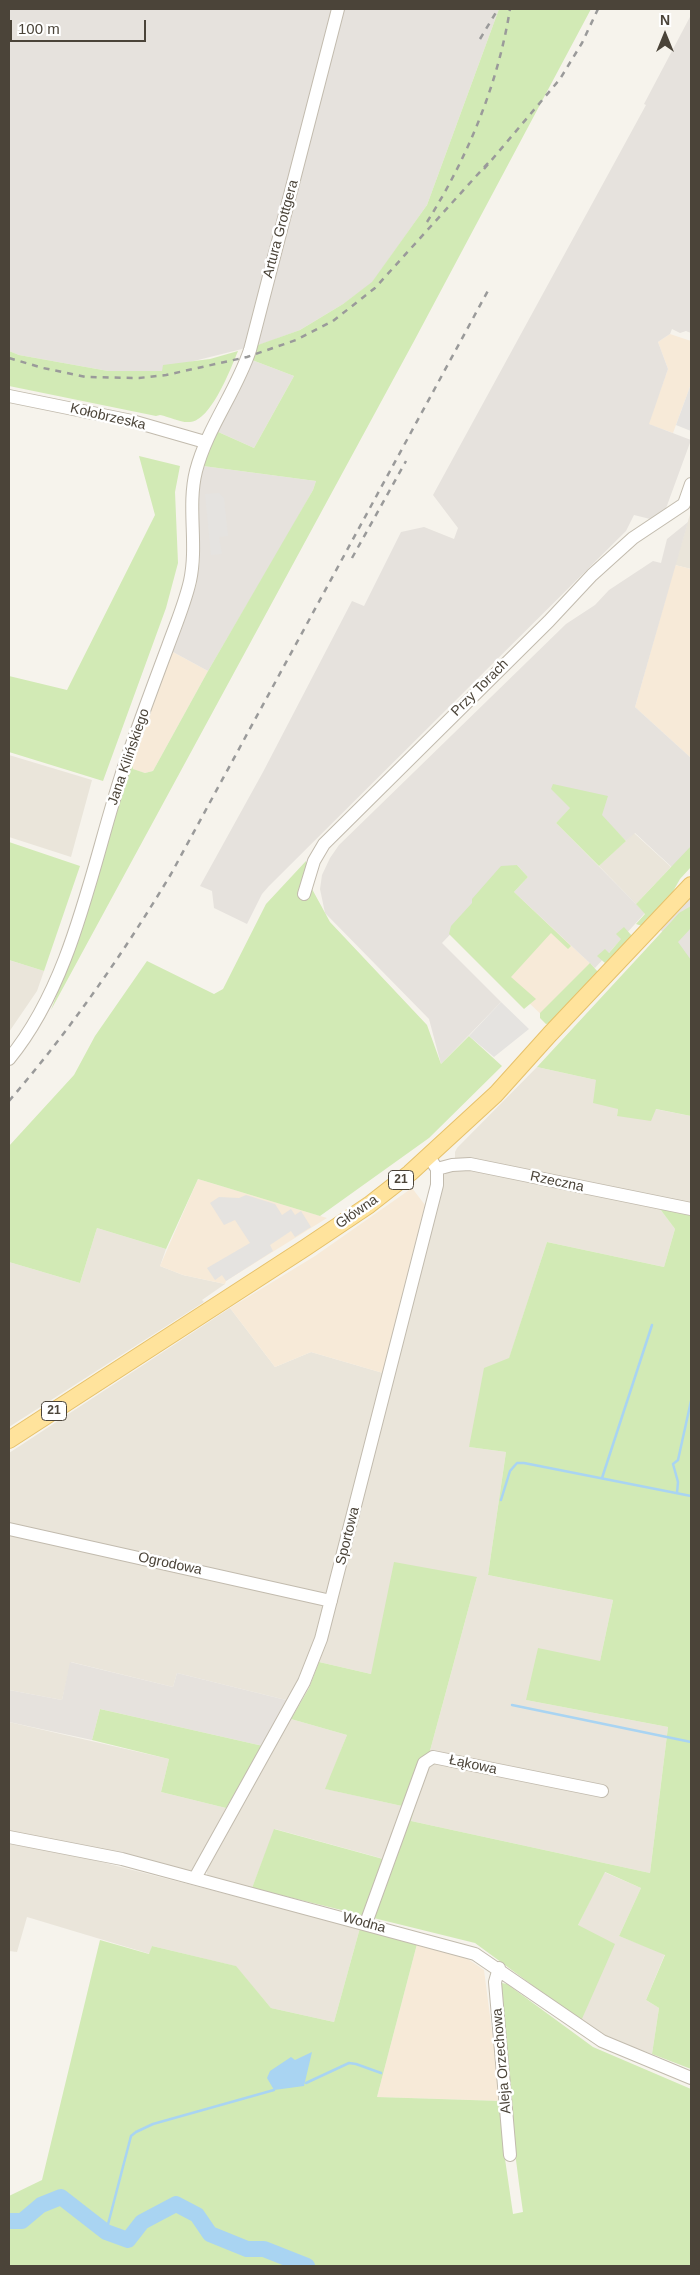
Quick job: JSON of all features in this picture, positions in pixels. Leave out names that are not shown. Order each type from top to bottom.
[{"type":"main road","name":"Główna","points":[[9,1440],[433,1163],[550,1034],[691,885]]},
{"type":"street","name":"Artura Grottgera","points":[[205,442],[232,391],[250,350],[338,9]]},
{"type":"street","name":"Kołobrzeska","points":[[9,396],[132,421],[205,442]]},
{"type":"street","name":"Jana Kilińskiego","points":[[9,1059],[36,1023],[56,979],[95,868],[124,767],[190,583],[194,546],[193,490],[205,442]]},
{"type":"street","points":[[688,505],[691,484]]},
{"type":"street","name":"Przy Torach","points":[[304,894],[314,861],[324,844],[549,621],[592,575],[633,538],[688,505]]},
{"type":"street","name":"Rzeczna","points":[[433,1163],[470,1164],[691,1209]]},
{"type":"street","name":"Sportowa","points":[[195,1878],[304,1682],[321,1639],[438,1178],[433,1163]]},
{"type":"street","name":"Ogrodowa","points":[[9,1529],[331,1601]]},
{"type":"street","name":"Łąkowa","points":[[366,1923],[424,1763],[432,1757],[602,1791]]},
{"type":"street","name":"Wodna","points":[[9,1837],[77,1849],[455,1946],[476,1954],[499,1968],[602,2040],[691,2078]]},
{"type":"street","name":"Aleja Orzechowa","points":[[499,1968],[495,1982],[510,2155]]},
{"type":"shaded area","points":[[9,9],[499,9],[427,205],[372,283],[343,304],[300,330],[262,344],[186,363],[163,371],[108,371],[19,355],[9,351]]},
{"type":"shaded area","points":[[691,15],[691,333],[686,331],[680,333],[672,329],[670,334],[658,342],[668,369],[649,424],[691,440],[665,511],[650,519],[634,515],[626,531],[269,886],[262,894],[247,924],[214,908],[212,891],[200,886],[263,772],[352,601],[364,606],[401,532],[424,527],[454,539],[458,528],[433,495],[646,105],[644,104]]},
{"type":"shaded area","points":[[670,334],[691,341],[691,384],[673,433],[648,424],[668,369],[658,342]]},
{"type":"shaded area","points":[[252,360],[294,376],[254,448],[216,431]]},
{"type":"shaded area","points":[[691,384],[691,431],[676,425]]},
{"type":"shaded area","points":[[203,466],[316,481],[313,490],[282,545],[208,671],[173,652],[196,586],[200,560],[197,496]]},
{"type":"shaded area","points":[[219,493],[224,498],[228,536],[219,537],[222,554],[211,555],[205,494]]},
{"type":"shaded area","points":[[691,511],[691,569],[675,565]]},
{"type":"shaded area","points":[[688,522],[635,707],[691,758],[691,856],[676,871],[635,833],[626,841],[582,796],[556,823],[645,913],[595,968],[514,892],[528,877],[517,865],[442,943],[501,1002],[441,1064],[429,1019],[325,913],[320,889],[322,875],[339,845],[566,624],[595,605],[609,590],[653,561],[661,563],[667,539]]},
{"type":"shaded area","points":[[675,565],[691,569],[691,758],[635,707]]},
{"type":"shaded area","points":[[173,648],[173,652],[208,671],[153,771],[145,773],[132,769],[132,761]]},
{"type":"shaded area","points":[[9,755],[92,780],[71,857],[9,837]]},
{"type":"shaded area","points":[[634,833],[671,867],[636,904],[599,866]]},
{"type":"shaded area","points":[[514,892],[595,968],[546,1019],[474,951]]},
{"type":"shaded area","points":[[691,895],[691,968],[660,929]]},
{"type":"shaded area","points":[[9,960],[44,971],[37,991],[9,1032]]},
{"type":"shaded area","points":[[501,1002],[529,1029],[494,1057],[469,1036]]},
{"type":"shaded area","points":[[537,1067],[596,1080],[618,1109],[617,1116],[655,1109],[691,1116],[691,1206],[455,1160],[457,1148]]},
{"type":"shaded area","points":[[458,1169],[478,1169],[660,1209],[675,1229],[664,1267],[547,1242],[509,1359],[469,1447],[506,1452],[488,1575],[613,1600],[600,1661],[526,1700],[668,1727],[650,1873],[411,1821],[477,1577],[371,1674],[319,1662],[328,1635],[442,1179],[446,1172]]},
{"type":"shaded area","points":[[198,1179],[327,1218],[226,1281],[225,1284],[183,1275],[160,1266]]},
{"type":"shaded area","points":[[412,1188],[425,1205],[383,1373],[311,1352],[275,1367],[230,1308],[315,1256]]},
{"type":"shaded area","points":[[246,1195],[275,1204],[282,1215],[291,1209],[295,1215],[301,1211],[311,1227],[295,1237],[291,1231],[270,1245],[273,1251],[226,1281],[222,1275],[215,1280],[207,1268],[250,1243],[235,1220],[224,1225],[210,1203],[219,1197],[239,1198]]},
{"type":"shaded area","points":[[97,1228],[166,1249],[160,1266],[183,1275],[225,1284],[202,1300],[204,1302],[9,1427],[9,1262],[80,1283]]},
{"type":"shaded area","points":[[230,1308],[275,1367],[311,1352],[383,1373],[310,1656],[290,1701],[177,1673],[173,1687],[71,1662],[62,1700],[9,1690],[9,1453]]},
{"type":"shaded area","points":[[70,1662],[173,1687],[177,1673],[290,1701],[263,1746],[100,1709],[92,1740],[9,1722],[9,1690],[62,1700]]},
{"type":"shaded area","points":[[291,1719],[347,1735],[326,1789],[402,1806],[384,1859],[275,1829],[252,1888],[208,1877],[206,1870]]},
{"type":"shaded area","points":[[9,1722],[169,1759],[161,1792],[226,1808],[198,1865],[189,1872],[9,1834]]},
{"type":"shaded area","points":[[9,1844],[70,1854],[360,1928],[334,2022],[271,2008],[235,1966],[152,1946],[150,1954],[27,1917],[17,1952],[9,1951]]},
{"type":"shaded area","points":[[604,1872],[641,1888],[619,1936],[665,1954],[646,2000],[659,2008],[652,2054],[605,2037],[581,2021],[578,1925]]},
{"type":"shaded area","points":[[417,1944],[468,1959],[484,1970],[501,2101],[377,2097]]},
{"type":"green space","points":[[499,9],[591,9],[413,343],[51,1010],[70,958],[132,761],[133,769],[145,773],[153,771],[208,671],[313,490],[316,481],[203,466],[216,431],[254,448],[294,376],[252,360],[255,346],[300,330],[343,304],[372,282],[427,205]]},
{"type":"green space","points":[[9,351],[19,355],[108,371],[162,371],[163,365],[210,359],[238,351],[213,404],[198,419],[187,422],[160,415],[156,416],[9,386]]},
{"type":"green space","points":[[139,456],[180,466],[175,492],[178,563],[166,608],[103,781],[9,752],[9,676],[67,690],[155,515]]},
{"type":"green space","points":[[553,784],[608,796],[602,815],[626,841],[599,866],[556,823],[570,808],[551,789]]},
{"type":"green space","points":[[9,842],[80,866],[44,971],[9,960]]},
{"type":"green space","points":[[691,846],[691,867],[680,879],[671,895],[642,926],[636,924],[645,914],[636,904]]},
{"type":"green space","points":[[306,861],[312,889],[330,922],[427,1025],[441,1064],[469,1036],[502,1066],[429,1138],[320,1216],[198,1179],[166,1249],[97,1228],[80,1283],[9,1262],[9,1146],[74,1075],[95,1036],[147,961],[214,994],[223,989],[266,904]]},
{"type":"green space","points":[[517,865],[528,877],[514,892],[571,946],[568,949],[551,933],[511,977],[536,999],[524,1009],[449,934],[451,926],[501,866]]},
{"type":"green space","points":[[691,906],[691,928],[678,942],[691,960],[691,1116],[656,1109],[651,1121],[617,1116],[618,1109],[593,1103],[596,1080],[537,1067],[679,913]]},
{"type":"green space","points":[[624,927],[632,936],[605,963],[597,956],[605,949],[609,953],[621,939],[616,934]]},
{"type":"green space","points":[[590,963],[598,972],[551,1023],[546,1024],[540,1018],[540,1013]]},
{"type":"green space","points":[[660,1209],[691,1214],[691,2069],[652,2054],[659,2008],[646,2000],[665,1955],[619,1936],[641,1888],[605,1872],[578,1925],[615,1944],[581,2021],[475,1943],[252,1888],[274,1829],[383,1859],[402,1806],[325,1789],[347,1735],[291,1719],[309,1688],[319,1662],[371,1674],[394,1562],[477,1577],[411,1821],[650,1873],[668,1727],[526,1700],[538,1648],[600,1661],[613,1600],[488,1575],[506,1452],[469,1447],[484,1368],[509,1358],[547,1242],[664,1267],[675,1229]]},
{"type":"green space","points":[[100,1709],[263,1746],[226,1808],[161,1792],[169,1759],[92,1740]]},
{"type":"green space","points":[[360,1928],[417,1944],[377,2097],[501,2101],[505,2159],[513,2214],[523,2212],[509,2098],[500,1984],[507,1984],[593,2047],[691,2089],[691,2266],[9,2266],[9,2196],[42,2180],[100,1940],[149,1954],[152,1946],[236,1966],[271,2008],[334,2022]]},
{"type":"water","points":[[312,2052],[304,2086],[274,2090],[267,2078],[270,2071],[291,2057],[295,2060]]},
{"type":"waterway","points":[[602,1478],[652,1325]]},
{"type":"waterway","points":[[677,1493],[678,1482],[673,1464],[678,1460],[691,1401]]},
{"type":"waterway","points":[[501,1500],[510,1471],[517,1463],[691,1496]]},
{"type":"waterway","points":[[512,1705],[691,1742]]},
{"type":"waterway","points":[[306,2083],[349,2063],[381,2073]]},
{"type":"waterway","points":[[106,2232],[131,2136],[153,2124],[274,2090]]},
{"type":"waterway","points":[[9,2221],[22,2221],[41,2205],[61,2197],[106,2232],[128,2240],[142,2222],[176,2204],[197,2215],[210,2234],[247,2249],[264,2249],[307,2266]]},
{"type":"railway","points":[[480,39],[498,9]]},
{"type":"railway","points":[[427,222],[456,172],[479,119],[498,65],[510,9]]},
{"type":"railway","points":[[484,169],[560,79],[582,43],[598,9]]},
{"type":"railway","points":[[9,358],[43,368],[86,377],[139,378],[166,375],[247,357],[296,340],[333,321],[375,288],[488,163]]},
{"type":"railway","points":[[9,1101],[95,991],[171,874],[490,287]]},
{"type":"railway","points":[[352,558],[406,461]]}]
